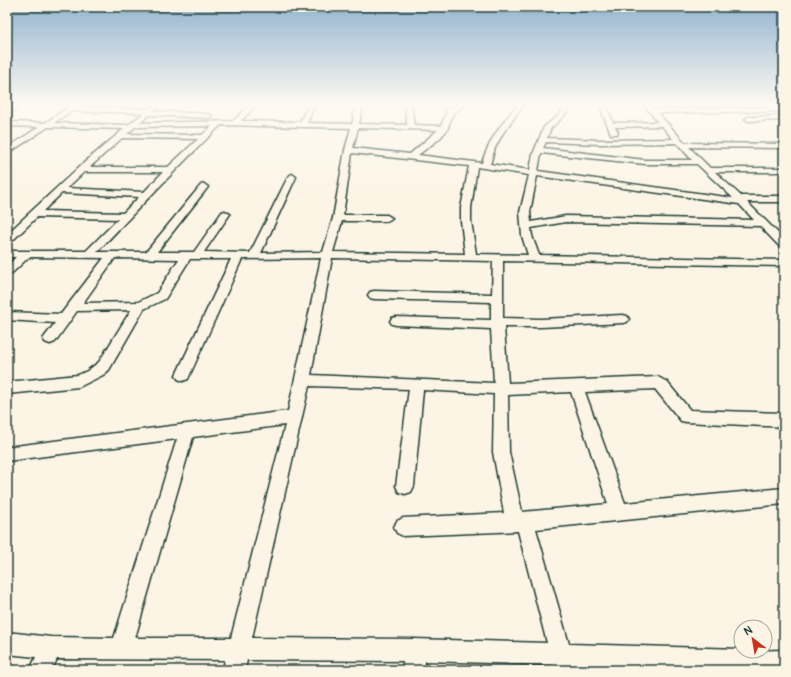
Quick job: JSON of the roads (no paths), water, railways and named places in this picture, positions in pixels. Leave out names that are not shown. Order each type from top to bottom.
[{"type":"street","points":[[7,152],[30,136]]},
{"type":"street","points":[[7,240],[59,190],[119,136],[206,137]]},
{"type":"street","points":[[234,670],[295,417],[328,255],[338,218],[352,136]]},
{"type":"street","points":[[412,156],[437,136]]},
{"type":"street","points":[[485,166],[489,151],[496,136]]},
{"type":"street","points":[[534,258],[526,226],[526,212],[533,173],[545,136]]},
{"type":"street","points":[[615,136],[618,141]]},
{"type":"street","points":[[674,136],[784,244]]},
{"type":"street","points":[[89,254],[170,170],[206,137]]},
{"type":"street","points":[[543,140],[784,146]]},
{"type":"street","points":[[349,150],[412,156],[658,192],[741,200],[784,199]]},
{"type":"street","points":[[539,150],[645,162],[700,162]]},
{"type":"street","points":[[471,257],[466,221],[466,208],[473,165]]},
{"type":"street","points":[[82,169],[170,170]]},
{"type":"street","points":[[709,170],[784,170]]},
{"type":"street","points":[[254,256],[292,177]]},
{"type":"street","points":[[149,255],[204,187]]},
{"type":"street","points":[[59,190],[145,195]]},
{"type":"street","points":[[34,214],[125,216]]},
{"type":"street","points":[[75,306],[140,306],[161,296],[225,214]]},
{"type":"street","points":[[338,218],[387,218]]},
{"type":"street","points":[[526,226],[566,219],[763,223]]},
{"type":"street","points":[[7,254],[238,256],[328,255],[784,263]]},
{"type":"street","points":[[7,272],[26,254]]},
{"type":"street","points":[[50,339],[112,255]]},
{"type":"street","points":[[182,374],[238,256]]},
{"type":"street","points":[[498,258],[497,324],[501,389],[500,452],[563,662]]},
{"type":"street","points":[[374,295],[497,298]]},
{"type":"street","points":[[7,388],[89,378],[104,366],[140,306]]},
{"type":"street","points":[[7,316],[65,319]]},
{"type":"street","points":[[396,321],[541,324],[623,318]]},
{"type":"street","points":[[303,380],[418,384],[501,389],[658,383],[686,416],[784,420]]},
{"type":"street","points":[[405,486],[418,384]]},
{"type":"street","points":[[576,387],[620,512]]},
{"type":"street","points":[[7,454],[295,417]]},
{"type":"street","points":[[121,648],[187,432]]},
{"type":"street","points":[[403,527],[520,521],[784,496]]},
{"type":"street","points":[[7,643],[51,648],[239,648],[414,660],[563,662],[784,661]]},
{"type":"street","points":[[42,670],[51,648]]}]
